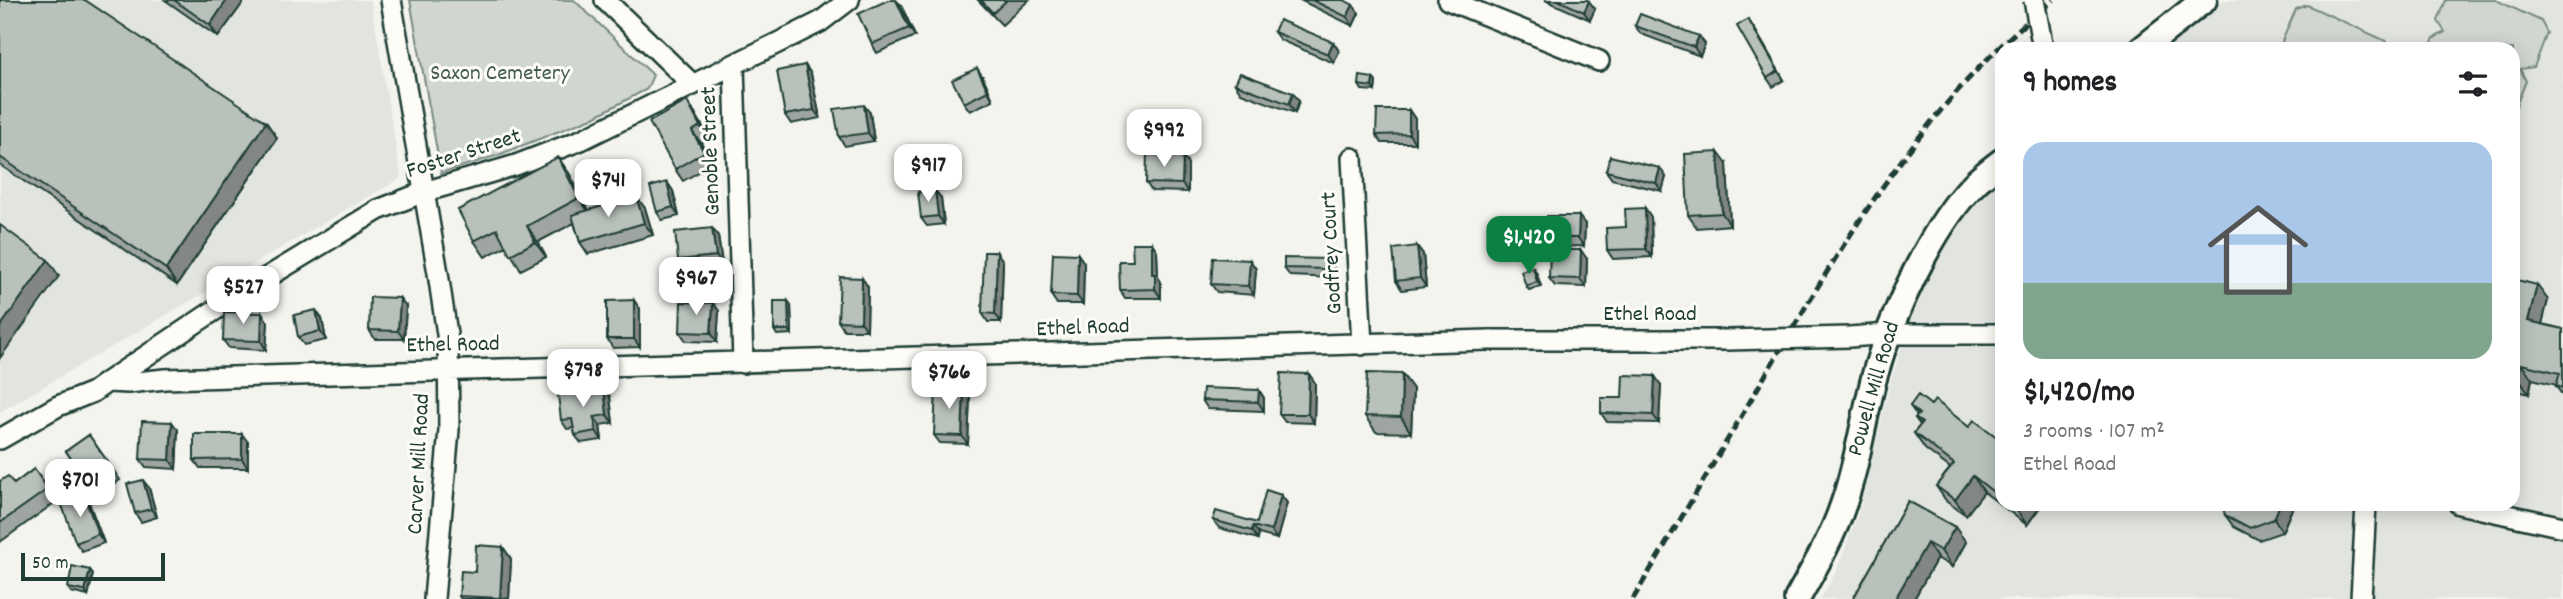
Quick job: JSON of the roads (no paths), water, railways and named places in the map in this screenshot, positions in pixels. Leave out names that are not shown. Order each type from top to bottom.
[{"type":"street","name":"Carver Mill Road","points":[[391,0],[448,341],[449,430],[446,489],[434,599]]},
{"type":"street","points":[[605,0],[693,85]]},
{"type":"street","name":"Foster Street","points":[[107,382],[233,298],[379,210],[424,192],[549,153],[820,22],[849,0]]},
{"type":"street","points":[[1448,0],[1599,61]]},
{"type":"street","points":[[2034,0],[2042,42]]},
{"type":"street","points":[[2151,42],[2204,0]]},
{"type":"street","name":"Genoble Street","points":[[734,65],[743,362]]},
{"type":"street","name":"Godfrey Court","points":[[1352,158],[1362,345]]},
{"type":"street","name":"Powell Mill Road","points":[[1797,599],[1831,536],[1843,507],[1874,377],[1888,334],[1918,268],[1949,215],[1977,181],[1995,167]]},
{"type":"street","name":"Ethel Road","points":[[0,439],[58,406],[93,392],[107,382],[1489,340],[1727,340],[1888,334],[1995,334]]},
{"type":"street","points":[[2361,599],[2366,511]]},
{"type":"street","points":[[2491,511],[2563,527]]},
{"type":"railway","points":[[2005,42],[2054,0]]},
{"type":"railway","points":[[1633,599],[1832,263],[1897,167],[1932,121],[1995,52]]},
{"type":"park label","name":"Saxon Cemetery","points":[[500,74]]}]
